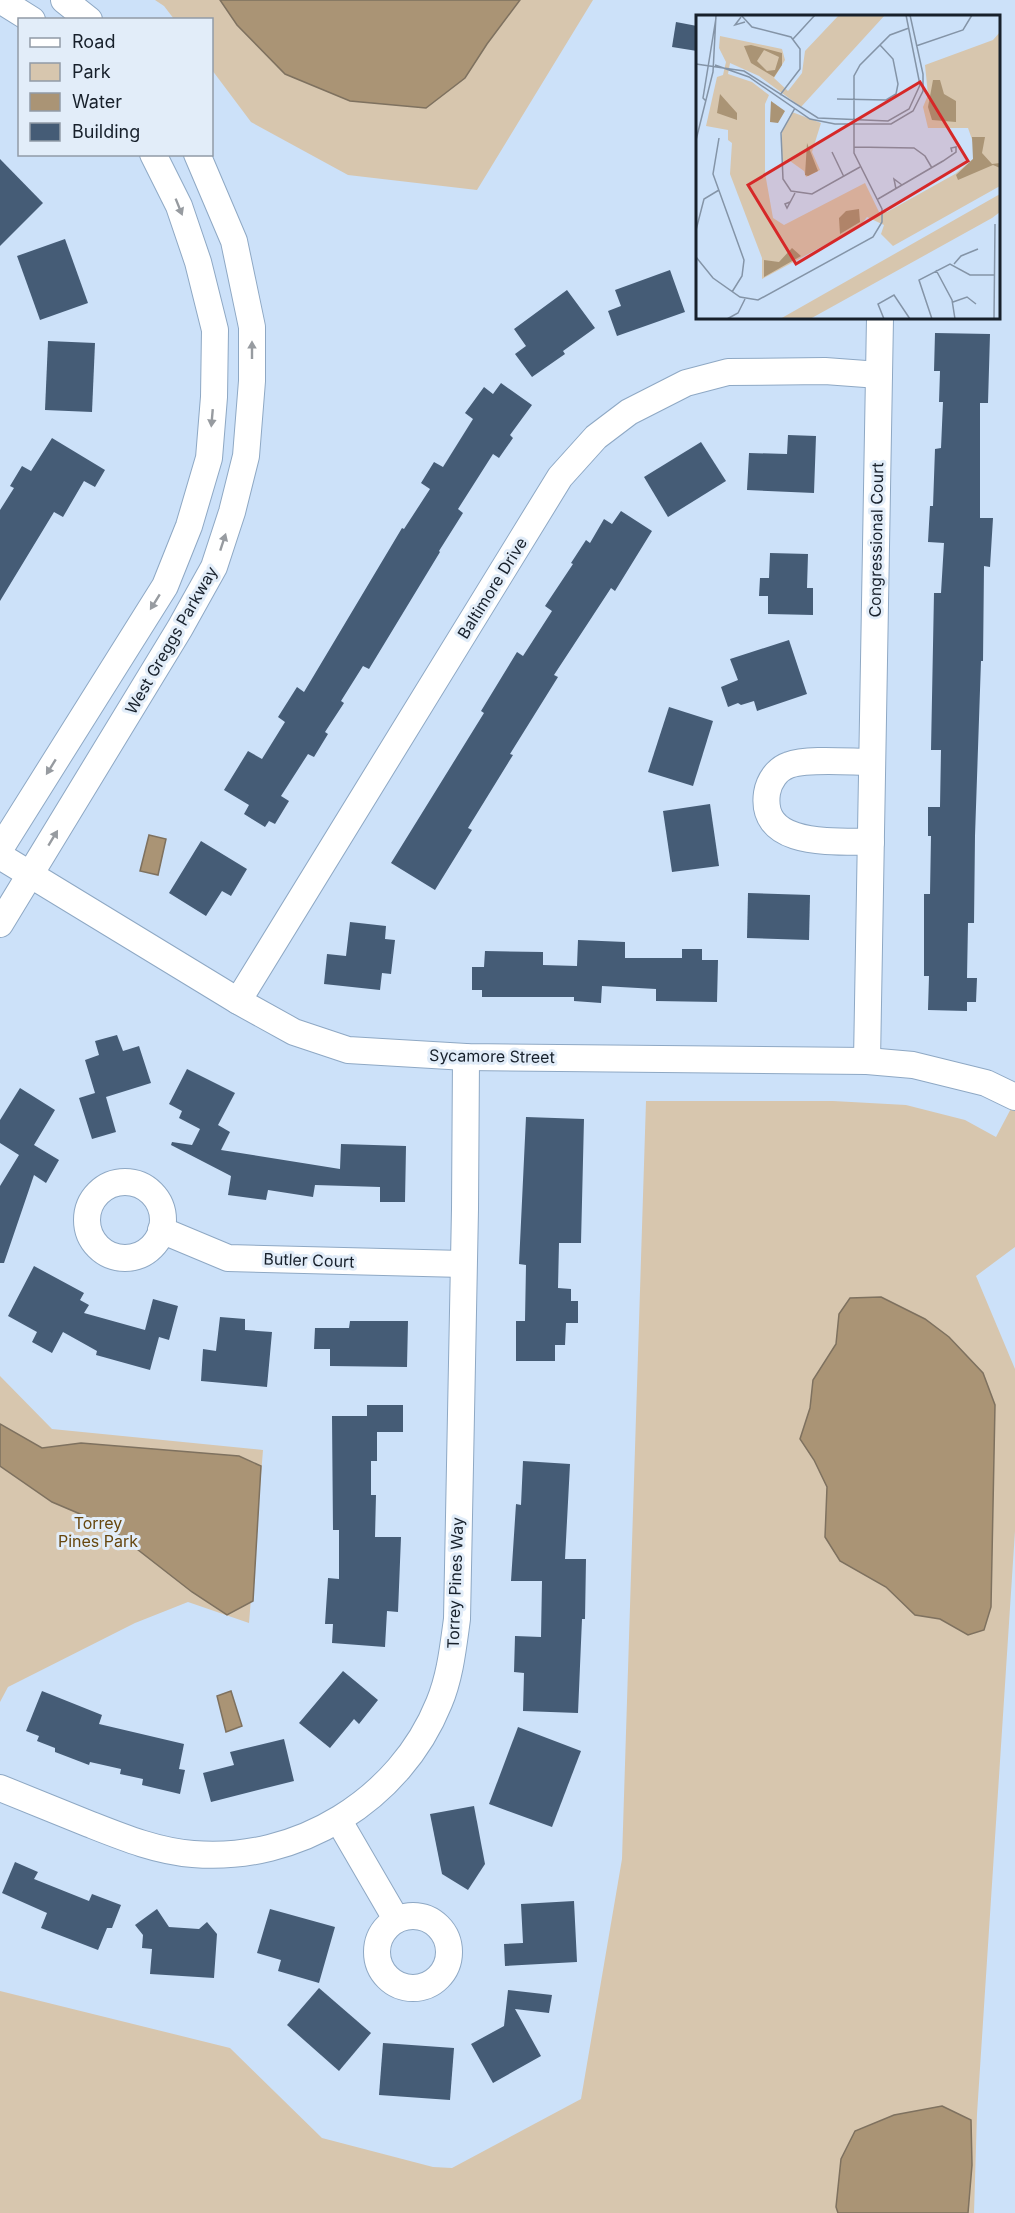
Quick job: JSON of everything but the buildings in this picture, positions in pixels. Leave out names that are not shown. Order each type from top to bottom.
[{"type":"street","points":[[0,0],[29,18]]},
{"type":"street","points":[[64,0],[86,18]]},
{"type":"street","name":"West Greggs Parkway","points":[[0,924],[11,861],[165,586],[189,526],[209,459],[214,397],[215,330],[198,262],[179,206],[154,156]]},
{"type":"street","name":"West Greggs Parkway","points":[[11,861],[180,628],[214,567],[232,512],[246,456],[252,381],[252,327],[234,241],[198,156]]},
{"type":"street","name":"Congressional Court","points":[[867,1061],[880,320]]},
{"type":"street","name":"Baltimore Drive","points":[[238,1001],[560,477],[596,436],[629,412],[686,383],[728,372],[825,371],[879,375]]},
{"type":"street","points":[[871,842],[800,837],[784,832],[770,820],[766,803],[768,789],[775,774],[789,765],[804,762],[872,762]]},
{"type":"street","name":"Sycamore Street","points":[[11,861],[238,1001],[294,1032],[348,1050],[466,1056],[867,1061],[913,1065],[986,1083],[1015,1096]]},
{"type":"street","name":"Torrey Pines Way","points":[[0,1788],[138,1844],[193,1854],[246,1853],[296,1840],[339,1821],[361,1805],[399,1770],[440,1702],[452,1658],[457,1619],[466,1056]]},
{"type":"street","name":"Butler Court","points":[[161,1230],[228,1258],[463,1264]]},
{"type":"street","points":[[339,1821],[396,1919]]},
{"type":"green space","points":[[155,0],[593,0],[477,190],[348,175],[251,122],[213,71],[213,18],[173,18],[164,6]]},
{"type":"green space","points":[[646,1101],[833,1101],[906,1105],[965,1120],[996,1137],[1015,1101],[1015,1247],[976,1276],[1015,1369],[1015,1531],[977,2114],[974,2213],[0,2213],[0,1991],[230,2048],[322,2138],[433,2167],[452,2168],[581,2099],[622,1859]]},
{"type":"green space","name":"Torrey Pines Park","points":[[0,1376],[52,1429],[263,1450],[249,1623],[188,1602],[135,1623],[8,1687],[0,1702]]},
{"type":"water","points":[[220,0],[520,0],[465,78],[426,108],[350,101],[285,74],[237,25]]},
{"type":"water","points":[[149,835],[166,839],[158,875],[140,871]]},
{"type":"water","points":[[881,1297],[925,1319],[949,1337],[983,1373],[995,1405],[991,1607],[984,1630],[968,1635],[940,1619],[915,1615],[886,1587],[840,1561],[825,1537],[827,1487],[814,1460],[800,1439],[810,1408],[813,1380],[836,1344],[839,1314],[850,1298]]},
{"type":"water","points":[[0,1424],[42,1448],[81,1443],[239,1456],[261,1466],[253,1601],[227,1615],[192,1592],[106,1525],[52,1502],[0,1466]]},
{"type":"water","points":[[231,1691],[242,1726],[226,1732],[217,1696]]},
{"type":"water","points":[[942,2106],[971,2120],[972,2165],[968,2213],[838,2213],[836,2207],[841,2159],[855,2131],[894,2115]]}]
